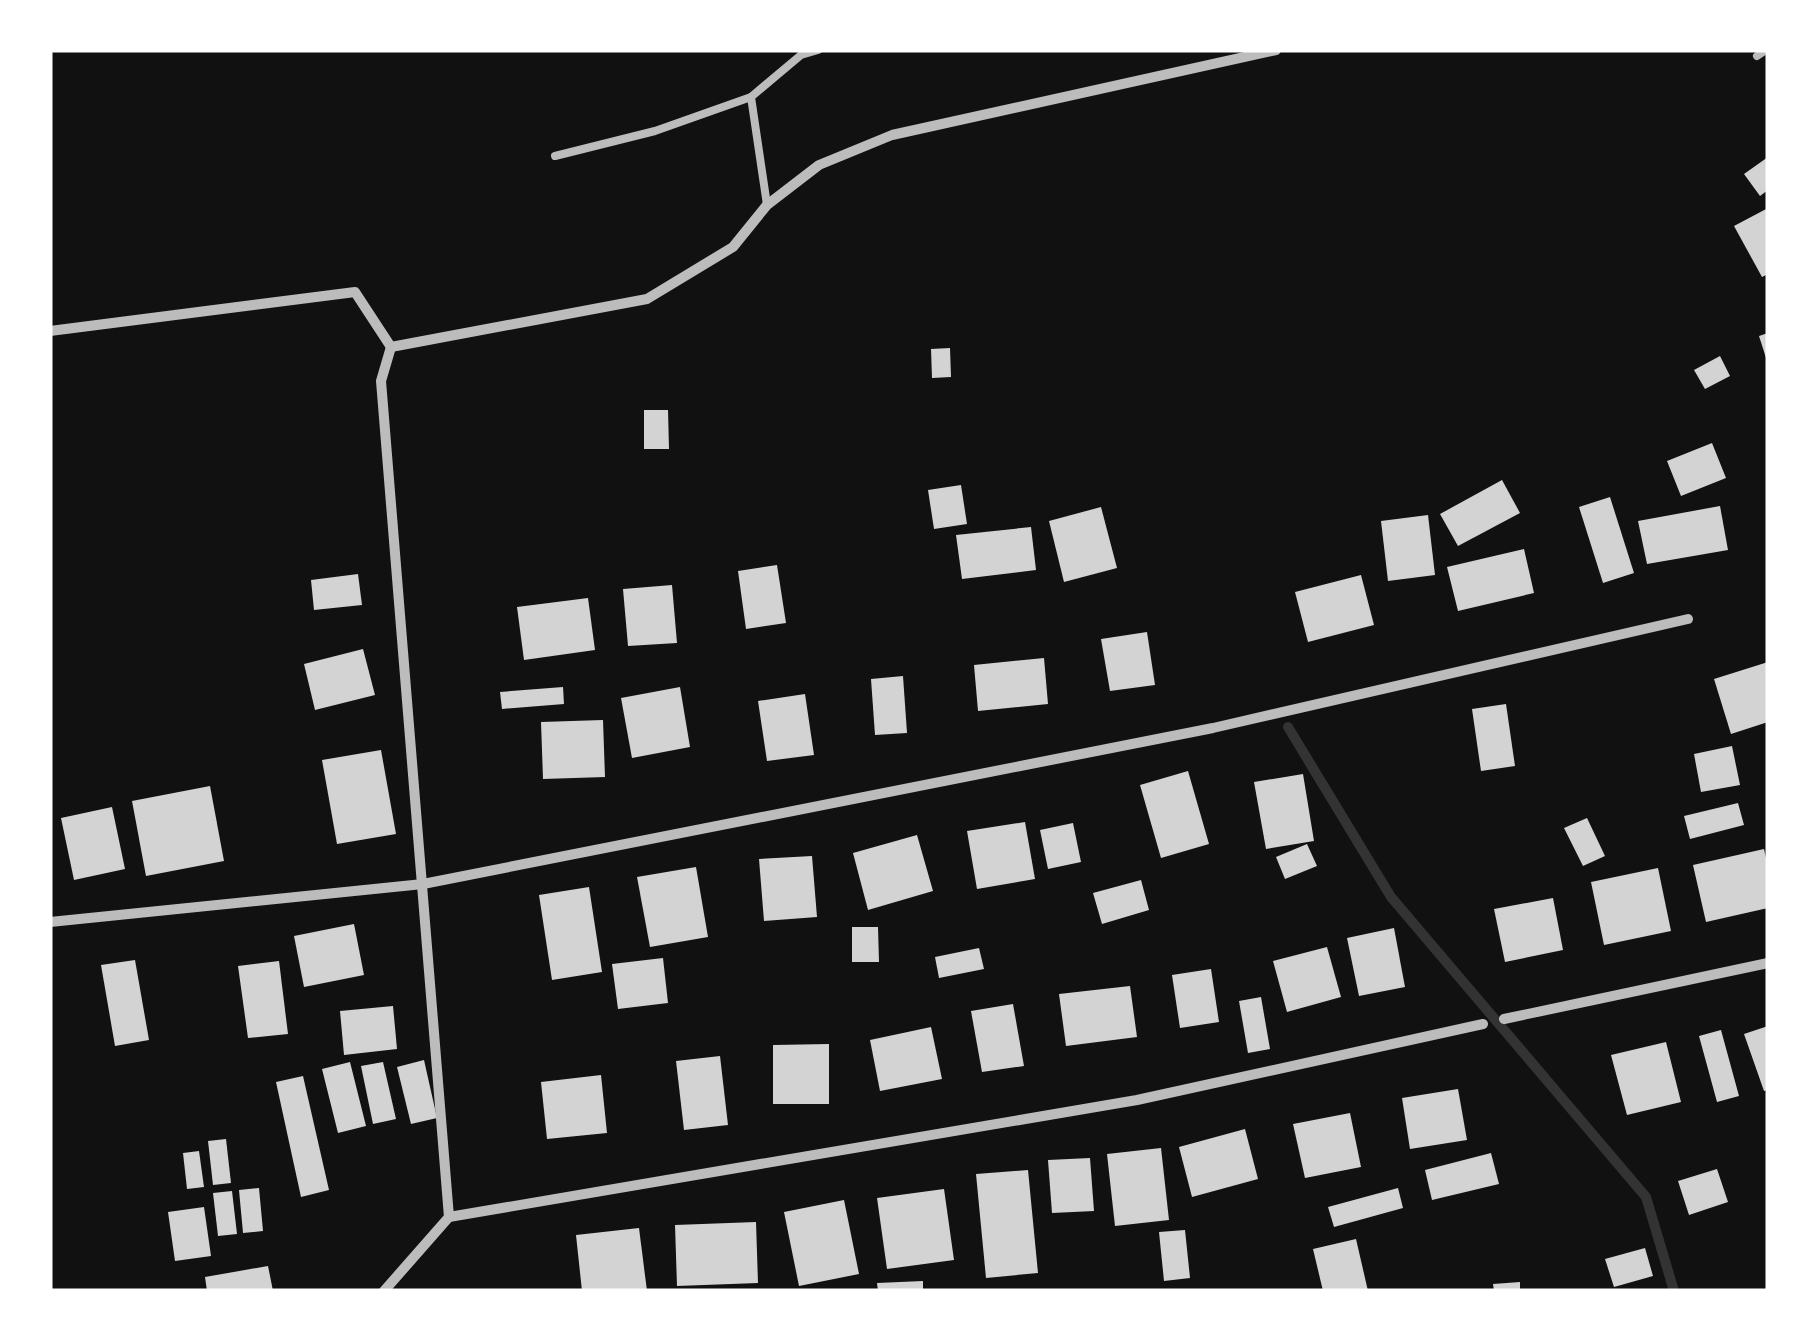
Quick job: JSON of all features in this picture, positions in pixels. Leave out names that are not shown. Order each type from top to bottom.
[{"type":"street","points":[[392,347],[647,299],[733,247],[767,205],[820,164],[892,135],[1276,50]]},
{"type":"street","points":[[50,331],[355,292],[392,347]]},
{"type":"street","points":[[392,347],[382,381],[449,1217]]},
{"type":"street","points":[[50,922],[422,884],[1213,728],[1688,619]]},
{"type":"street","points":[[1504,1019],[1768,963]]},
{"type":"street","points":[[384,1291],[449,1217],[1137,1100],[1483,1024]]},
{"type":"lane","points":[[555,156],[654,131],[751,97],[801,55],[818,50]]},
{"type":"lane","points":[[1756,56],[1766,50]]},
{"type":"lane","points":[[751,97],[767,205]]},
{"type":"building","points":[[1768,157],[1768,190],[1760,196],[1744,174]]},
{"type":"building","points":[[1768,208],[1768,274],[1762,277],[1734,226]]},
{"type":"building","points":[[1768,333],[1768,361],[1767,361],[1759,336]]},
{"type":"building","points":[[950,348],[951,377],[932,378],[931,349]]},
{"type":"building","points":[[1720,356],[1730,376],[1705,389],[1694,370]]},
{"type":"building","points":[[644,410],[668,410],[669,449],[644,449]]},
{"type":"building","points":[[1712,443],[1726,478],[1681,496],[1667,461]]},
{"type":"building","points":[[1502,480],[1520,513],[1458,546],[1440,514]]},
{"type":"building","points":[[961,485],[967,524],[934,529],[928,490]]},
{"type":"building","points":[[1610,497],[1634,573],[1603,583],[1579,507]]},
{"type":"building","points":[[1720,506],[1728,550],[1647,564],[1638,521]]},
{"type":"building","points":[[1101,507],[1117,568],[1064,582],[1049,521]]},
{"type":"building","points":[[1428,515],[1435,575],[1388,581],[1381,521]]},
{"type":"building","points":[[1031,527],[1036,570],[962,579],[956,535]]},
{"type":"building","points":[[1524,549],[1534,593],[1458,611],[1447,567]]},
{"type":"building","points":[[777,565],[786,623],[746,629],[738,571]]},
{"type":"building","points":[[358,574],[362,605],[314,610],[311,580]]},
{"type":"building","points":[[1361,575],[1374,625],[1308,642],[1295,592]]},
{"type":"building","points":[[672,585],[677,643],[628,646],[623,589]]},
{"type":"building","points":[[588,598],[595,650],[524,660],[517,607]]},
{"type":"building","points":[[1147,632],[1155,685],[1110,691],[1101,639]]},
{"type":"building","points":[[363,649],[375,695],[315,710],[304,664]]},
{"type":"building","points":[[1044,658],[1048,704],[978,711],[974,665]]},
{"type":"building","points":[[1768,662],[1768,722],[1731,734],[1714,679]]},
{"type":"building","points":[[903,676],[907,733],[875,735],[871,679]]},
{"type":"building","points":[[563,687],[564,704],[502,709],[500,692]]},
{"type":"building","points":[[680,687],[690,747],[632,758],[621,698]]},
{"type":"building","points":[[805,694],[814,755],[767,761],[758,701]]},
{"type":"building","points":[[1506,704],[1515,766],[1481,771],[1472,709]]},
{"type":"building","points":[[603,720],[605,777],[543,779],[541,722]]},
{"type":"building","points":[[1732,746],[1740,785],[1701,792],[1694,754]]},
{"type":"building","points":[[381,750],[396,834],[337,844],[322,760]]},
{"type":"building","points":[[1188,771],[1209,844],[1161,858],[1140,785]]},
{"type":"building","points":[[1303,774],[1314,841],[1266,849],[1254,782]]},
{"type":"building","points":[[210,786],[224,861],[146,876],[132,801]]},
{"type":"building","points":[[1738,803],[1744,825],[1690,839],[1684,816]]},
{"type":"building","points":[[112,807],[125,869],[74,880],[61,818]]},
{"type":"building","points":[[1587,818],[1605,856],[1583,866],[1564,828]]},
{"type":"building","points":[[1025,822],[1035,879],[977,889],[967,831]]},
{"type":"building","points":[[1073,823],[1081,862],[1048,869],[1040,830]]},
{"type":"building","points":[[917,835],[933,891],[868,910],[853,853]]},
{"type":"building","points":[[1307,844],[1317,866],[1285,879],[1276,857]]},
{"type":"building","points":[[1764,849],[1768,908],[1706,922],[1693,865]]},
{"type":"building","points":[[812,856],[817,917],[764,921],[759,859]]},
{"type":"building","points":[[696,867],[708,937],[650,947],[637,877]]},
{"type":"building","points":[[1658,868],[1671,931],[1604,945],[1591,882]]},
{"type":"building","points":[[1141,880],[1149,910],[1102,924],[1093,893]]},
{"type":"building","points":[[589,887],[602,972],[552,980],[539,895]]},
{"type":"building","points":[[1553,898],[1563,950],[1505,962],[1494,909]]},
{"type":"building","points":[[354,924],[364,975],[304,987],[294,936]]},
{"type":"building","points":[[852,927],[878,927],[879,962],[852,962]]},
{"type":"building","points":[[1394,928],[1405,987],[1359,996],[1347,938]]},
{"type":"building","points":[[1327,947],[1341,997],[1287,1012],[1273,961]]},
{"type":"building","points":[[979,948],[984,969],[939,978],[935,957]]},
{"type":"building","points":[[663,958],[668,1003],[618,1009],[612,964]]},
{"type":"building","points":[[135,960],[149,1040],[115,1046],[101,965]]},
{"type":"building","points":[[279,961],[288,1034],[248,1038],[238,966]]},
{"type":"building","points":[[1211,969],[1219,1022],[1180,1028],[1172,975]]},
{"type":"building","points":[[1130,986],[1137,1037],[1066,1046],[1059,994]]},
{"type":"building","points":[[1261,997],[1270,1049],[1248,1053],[1239,1001]]},
{"type":"building","points":[[1013,1004],[1024,1066],[982,1072],[971,1011]]},
{"type":"building","points":[[393,1006],[397,1049],[344,1055],[340,1011]]},
{"type":"building","points":[[1768,1026],[1768,1090],[1764,1091],[1744,1034]]},
{"type":"building","points":[[931,1027],[942,1079],[880,1091],[870,1040]]},
{"type":"building","points":[[1721,1030],[1739,1096],[1717,1102],[1699,1036]]},
{"type":"building","points":[[1666,1042],[1681,1102],[1627,1115],[1611,1055]]},
{"type":"building","points":[[829,1044],[829,1104],[773,1104],[773,1045]]},
{"type":"building","points":[[720,1056],[728,1125],[684,1130],[676,1061]]},
{"type":"building","points":[[424,1060],[437,1118],[411,1124],[397,1067]]},
{"type":"building","points":[[350,1062],[366,1126],[338,1133],[322,1069]]},
{"type":"building","points":[[383,1062],[396,1119],[373,1124],[361,1066]]},
{"type":"building","points":[[601,1075],[607,1133],[547,1139],[541,1082]]},
{"type":"building","points":[[303,1076],[329,1190],[301,1197],[276,1082]]},
{"type":"building","points":[[1458,1089],[1467,1140],[1410,1149],[1402,1098]]},
{"type":"building","points":[[1350,1113],[1361,1167],[1305,1178],[1293,1124]]},
{"type":"building","points":[[1245,1129],[1258,1179],[1192,1197],[1179,1147]]},
{"type":"building","points":[[226,1139],[231,1183],[213,1185],[208,1141]]},
{"type":"building","points":[[1161,1148],[1169,1220],[1115,1226],[1107,1154]]},
{"type":"building","points":[[199,1151],[204,1187],[187,1189],[183,1153]]},
{"type":"building","points":[[1491,1153],[1499,1184],[1432,1200],[1425,1170]]},
{"type":"building","points":[[1090,1158],[1094,1211],[1052,1213],[1048,1160]]},
{"type":"building","points":[[1717,1169],[1728,1202],[1689,1215],[1678,1181]]},
{"type":"building","points":[[1028,1170],[1038,1273],[986,1278],[976,1174]]},
{"type":"building","points":[[259,1188],[263,1231],[243,1233],[239,1190]]},
{"type":"building","points":[[1398,1188],[1403,1208],[1334,1227],[1328,1207]]},
{"type":"building","points":[[944,1189],[954,1260],[887,1269],[877,1198]]},
{"type":"building","points":[[232,1191],[237,1234],[218,1236],[213,1193]]},
{"type":"building","points":[[844,1200],[859,1274],[799,1286],[784,1212]]},
{"type":"building","points":[[204,1207],[211,1256],[175,1261],[168,1212]]},
{"type":"building","points":[[756,1222],[758,1283],[677,1286],[675,1225]]},
{"type":"building","points":[[639,1228],[647,1291],[582,1291],[576,1235]]},
{"type":"building","points":[[1185,1230],[1190,1278],[1164,1281],[1159,1232]]},
{"type":"building","points":[[1356,1239],[1368,1291],[1323,1291],[1313,1249]]},
{"type":"building","points":[[1645,1248],[1653,1276],[1614,1287],[1605,1259]]},
{"type":"building","points":[[268,1266],[273,1291],[207,1291],[205,1277]]},
{"type":"building","points":[[923,1281],[923,1291],[878,1291],[877,1283]]},
{"type":"building","points":[[1520,1282],[1520,1291],[1494,1291],[1493,1284]]},
{"type":"waterway","points":[[1288,727],[1391,897],[1646,1197],[1674,1291]]}]
